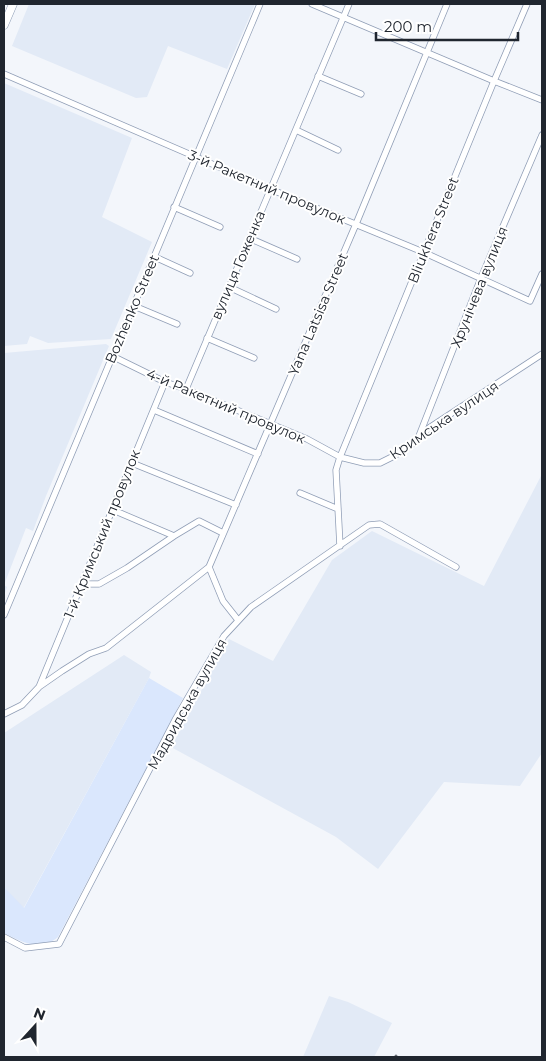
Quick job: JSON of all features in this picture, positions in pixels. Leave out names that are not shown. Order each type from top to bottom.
[{"type":"street","points":[[4,25],[13,4]]},
{"type":"street","name":"Bozhenko Street","points":[[4,615],[260,4]]},
{"type":"street","points":[[312,4],[542,100]]},
{"type":"street","name":"вулиця Гоженка","points":[[186,389],[348,4]]},
{"type":"street","name":"Yana Latsisa Street","points":[[209,566],[356,224],[447,4]]},
{"type":"street","name":"Bliukhera Street","points":[[340,546],[336,470],[340,457],[423,252],[528,4]]},
{"type":"street","name":"3-й Ракетний провулок","points":[[4,74],[270,189],[423,252],[530,301],[542,274]]},
{"type":"street","points":[[318,76],[361,94]]},
{"type":"street","points":[[296,130],[338,150]]},
{"type":"street","name":"Хрунічева вулиця","points":[[418,440],[481,278],[542,135]]},
{"type":"street","points":[[174,207],[220,228]]},
{"type":"street","points":[[250,238],[297,259]]},
{"type":"street","points":[[155,257],[190,273]]},
{"type":"street","points":[[229,286],[276,309]]},
{"type":"street","points":[[134,306],[177,324]]},
{"type":"street","points":[[207,338],[254,358]]},
{"type":"street","name":"Кримська вулиця","points":[[340,457],[364,463],[380,463],[407,449],[429,428],[542,354]]},
{"type":"street","name":"4-й Ракетний провулок","points":[[112,356],[165,382],[307,439],[340,457]]},
{"type":"street","name":"1-й Кримський провулок","points":[[39,687],[165,382]]},
{"type":"street","points":[[154,410],[258,454]]},
{"type":"street","points":[[132,463],[236,505]]},
{"type":"street","points":[[300,493],[338,509]]},
{"type":"street","points":[[113,510],[174,536]]},
{"type":"street","points":[[82,584],[99,584],[199,521],[223,533]]},
{"type":"street","name":"Мадридська вулиця","points":[[4,938],[26,948],[59,944],[175,720],[224,636],[251,607],[369,525],[380,524],[456,566]]},
{"type":"street","points":[[4,714],[22,705],[39,687],[89,654],[106,648],[209,566],[223,601],[238,620]]},
{"type":"shaded area","points":[[29,4],[255,4],[227,69],[168,46],[147,97],[136,98],[12,46]]},
{"type":"shaded area","points":[[4,83],[132,138],[102,217],[152,242],[111,339],[48,343],[30,336],[27,344],[4,346]]},
{"type":"shaded area","points":[[106,344],[109,346],[33,531],[26,528],[4,585],[4,353]]},
{"type":"shaded area","points":[[542,474],[542,753],[520,786],[444,782],[378,869],[336,837],[171,747],[229,639],[273,661],[332,560],[372,531],[484,586]]},
{"type":"shaded area","points":[[4,585],[7,587],[4,596]]},
{"type":"shaded area","points":[[124,655],[151,672],[149,678],[23,909],[4,887],[4,733]]},
{"type":"shaded area","points":[[149,678],[183,698],[58,937],[51,942],[38,945],[18,940],[4,933],[4,887],[24,908]]},
{"type":"shaded area","points":[[329,996],[348,1002],[392,1023],[374,1057],[303,1057]]}]
